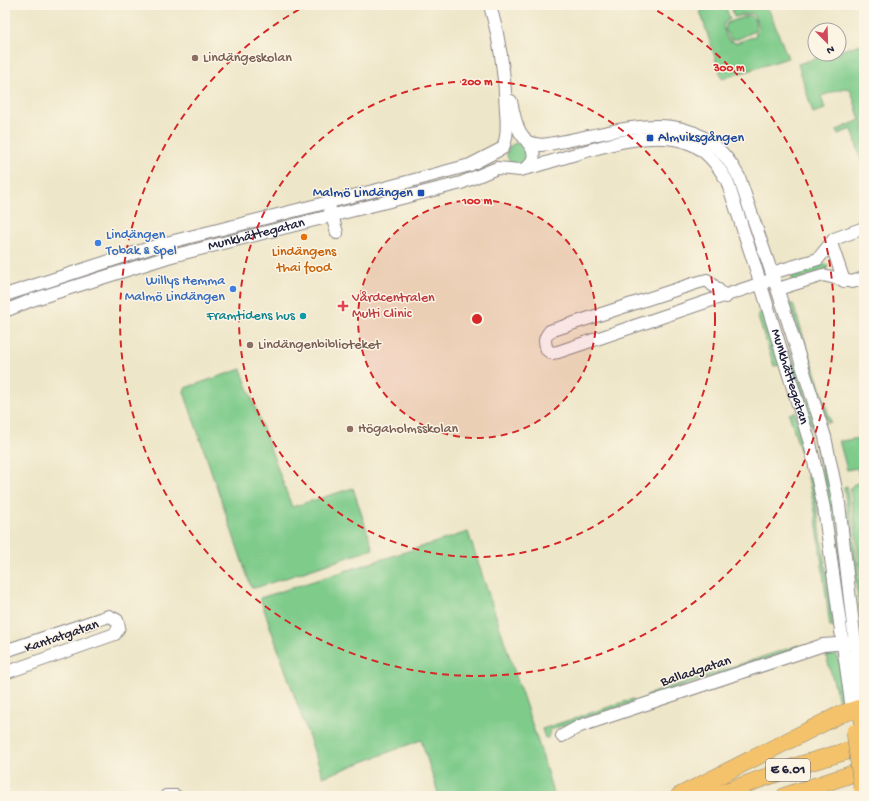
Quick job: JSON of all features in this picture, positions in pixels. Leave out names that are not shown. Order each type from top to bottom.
[{"type":"highway","points":[[679,796],[841,714],[859,708]]},
{"type":"highway","name":"E 6.01","points":[[713,796],[800,765],[864,746]]},
{"type":"highway","name":"E 6.01","points":[[784,796],[864,770]]},
{"type":"main road","name":"Munkhättegatan","points":[[859,708],[862,791]]},
{"type":"street","points":[[490,5],[498,33]]},
{"type":"street","points":[[498,5],[498,33],[505,83],[507,127],[503,147],[504,161],[511,169]]},
{"type":"street","points":[[505,83],[517,124],[534,154],[531,164],[527,168]]},
{"type":"street","name":"Munkhättegatan","points":[[5,295],[131,253],[470,165],[503,147],[513,138],[541,145],[612,132],[665,126],[686,129],[704,137],[719,148],[732,164],[739,177],[775,280],[825,436],[838,496],[860,642],[859,708]]},
{"type":"street","name":"Munkhättegatan","points":[[5,311],[132,267],[461,183],[492,169],[520,170],[619,143],[645,139],[678,140],[698,148],[715,162],[726,181],[761,284],[800,408],[823,501],[842,644],[859,708]]},
{"type":"street","points":[[328,202],[337,233]]},
{"type":"street","points":[[775,280],[818,259],[834,239],[864,228]]},
{"type":"street","points":[[831,243],[844,281]]},
{"type":"street","points":[[818,259],[837,263]]},
{"type":"street","points":[[823,274],[837,263]]},
{"type":"street","points":[[726,297],[707,280],[550,331],[546,336],[544,343],[547,350],[552,353],[558,352],[726,297],[775,280],[823,274],[852,282],[864,278]]},
{"type":"street","points":[[625,307],[633,327]]},
{"type":"street","name":"Kantatgatan","points":[[5,651],[109,616],[117,620],[119,627],[116,634],[5,673]]},
{"type":"street","name":"Balladgatan","points":[[562,736],[580,726],[823,645],[860,642]]},
{"type":"street","points":[[166,796],[176,796]]},
{"type":"green space","points":[[715,5],[725,5],[730,19],[725,22],[723,27],[728,40],[736,43],[755,36],[759,26],[752,13],[734,17],[731,5],[767,5],[788,58],[722,79],[700,11]]},
{"type":"green space","points":[[749,15],[755,22],[755,31],[738,39],[730,39],[725,29],[727,23]]},
{"type":"green space","points":[[864,43],[864,167],[852,129],[838,134],[837,130],[860,120],[851,91],[845,88],[821,96],[825,109],[813,113],[798,64],[807,61],[847,62],[847,48]]},
{"type":"green space","points":[[518,143],[522,144],[528,150],[528,158],[522,164],[518,165],[514,164],[508,158],[507,154],[508,150],[514,144]]},
{"type":"green space","points":[[824,263],[828,266],[826,270],[793,281],[791,274]]},
{"type":"green space","points":[[789,304],[793,304],[831,422],[828,423]]},
{"type":"green space","points":[[763,312],[780,365],[774,366],[757,314]]},
{"type":"green space","points":[[787,350],[798,372],[817,425],[811,426]]},
{"type":"green space","points":[[241,369],[292,507],[353,488],[373,549],[255,588],[251,587],[184,392],[185,388]]},
{"type":"green space","points":[[795,412],[811,468],[806,469],[789,414]]},
{"type":"green space","points":[[819,433],[832,487],[850,625],[844,626],[830,508],[814,434]]},
{"type":"green space","points":[[864,437],[863,478],[860,477],[857,468],[847,470],[839,440],[842,441]]},
{"type":"green space","points":[[812,472],[834,626],[830,626],[815,511],[807,473]]},
{"type":"green space","points":[[864,480],[864,503],[860,505],[864,519],[864,599],[850,488]]},
{"type":"green space","points":[[847,486],[864,620],[864,622],[861,623],[844,487]]},
{"type":"green space","points":[[468,532],[541,751],[554,796],[439,796],[421,740],[323,777],[260,598]]},
{"type":"green space","points":[[799,645],[800,648],[647,698],[646,695]]},
{"type":"green space","points":[[827,650],[835,652],[840,662],[845,702],[842,711],[826,656],[828,655]]},
{"type":"green space","points":[[633,699],[634,702],[550,730],[548,738],[545,738],[542,729]]},
{"type":"place","name":"Lindängeskolan","points":[[195,58]]},
{"type":"place","name":"Almviksgången","points":[[650,138]]},
{"type":"place","name":"Malmö Lindängen","points":[[421,193]]},
{"type":"place","name":"Lindängens thai food","points":[[304,237]]},
{"type":"place","name":"Lindängen Tobak & Spel","points":[[98,243]]},
{"type":"place","name":"Willys Hemma Malmö Lindängen","points":[[233,289]]},
{"type":"place","name":"Vårdcentralen Multi Clinic","points":[[343,306]]},
{"type":"place","name":"Framtidens hus","points":[[303,316]]},
{"type":"place","name":"Lindängenbiblioteket","points":[[250,345]]},
{"type":"place","name":"Högaholmsskolan","points":[[350,429]]}]
